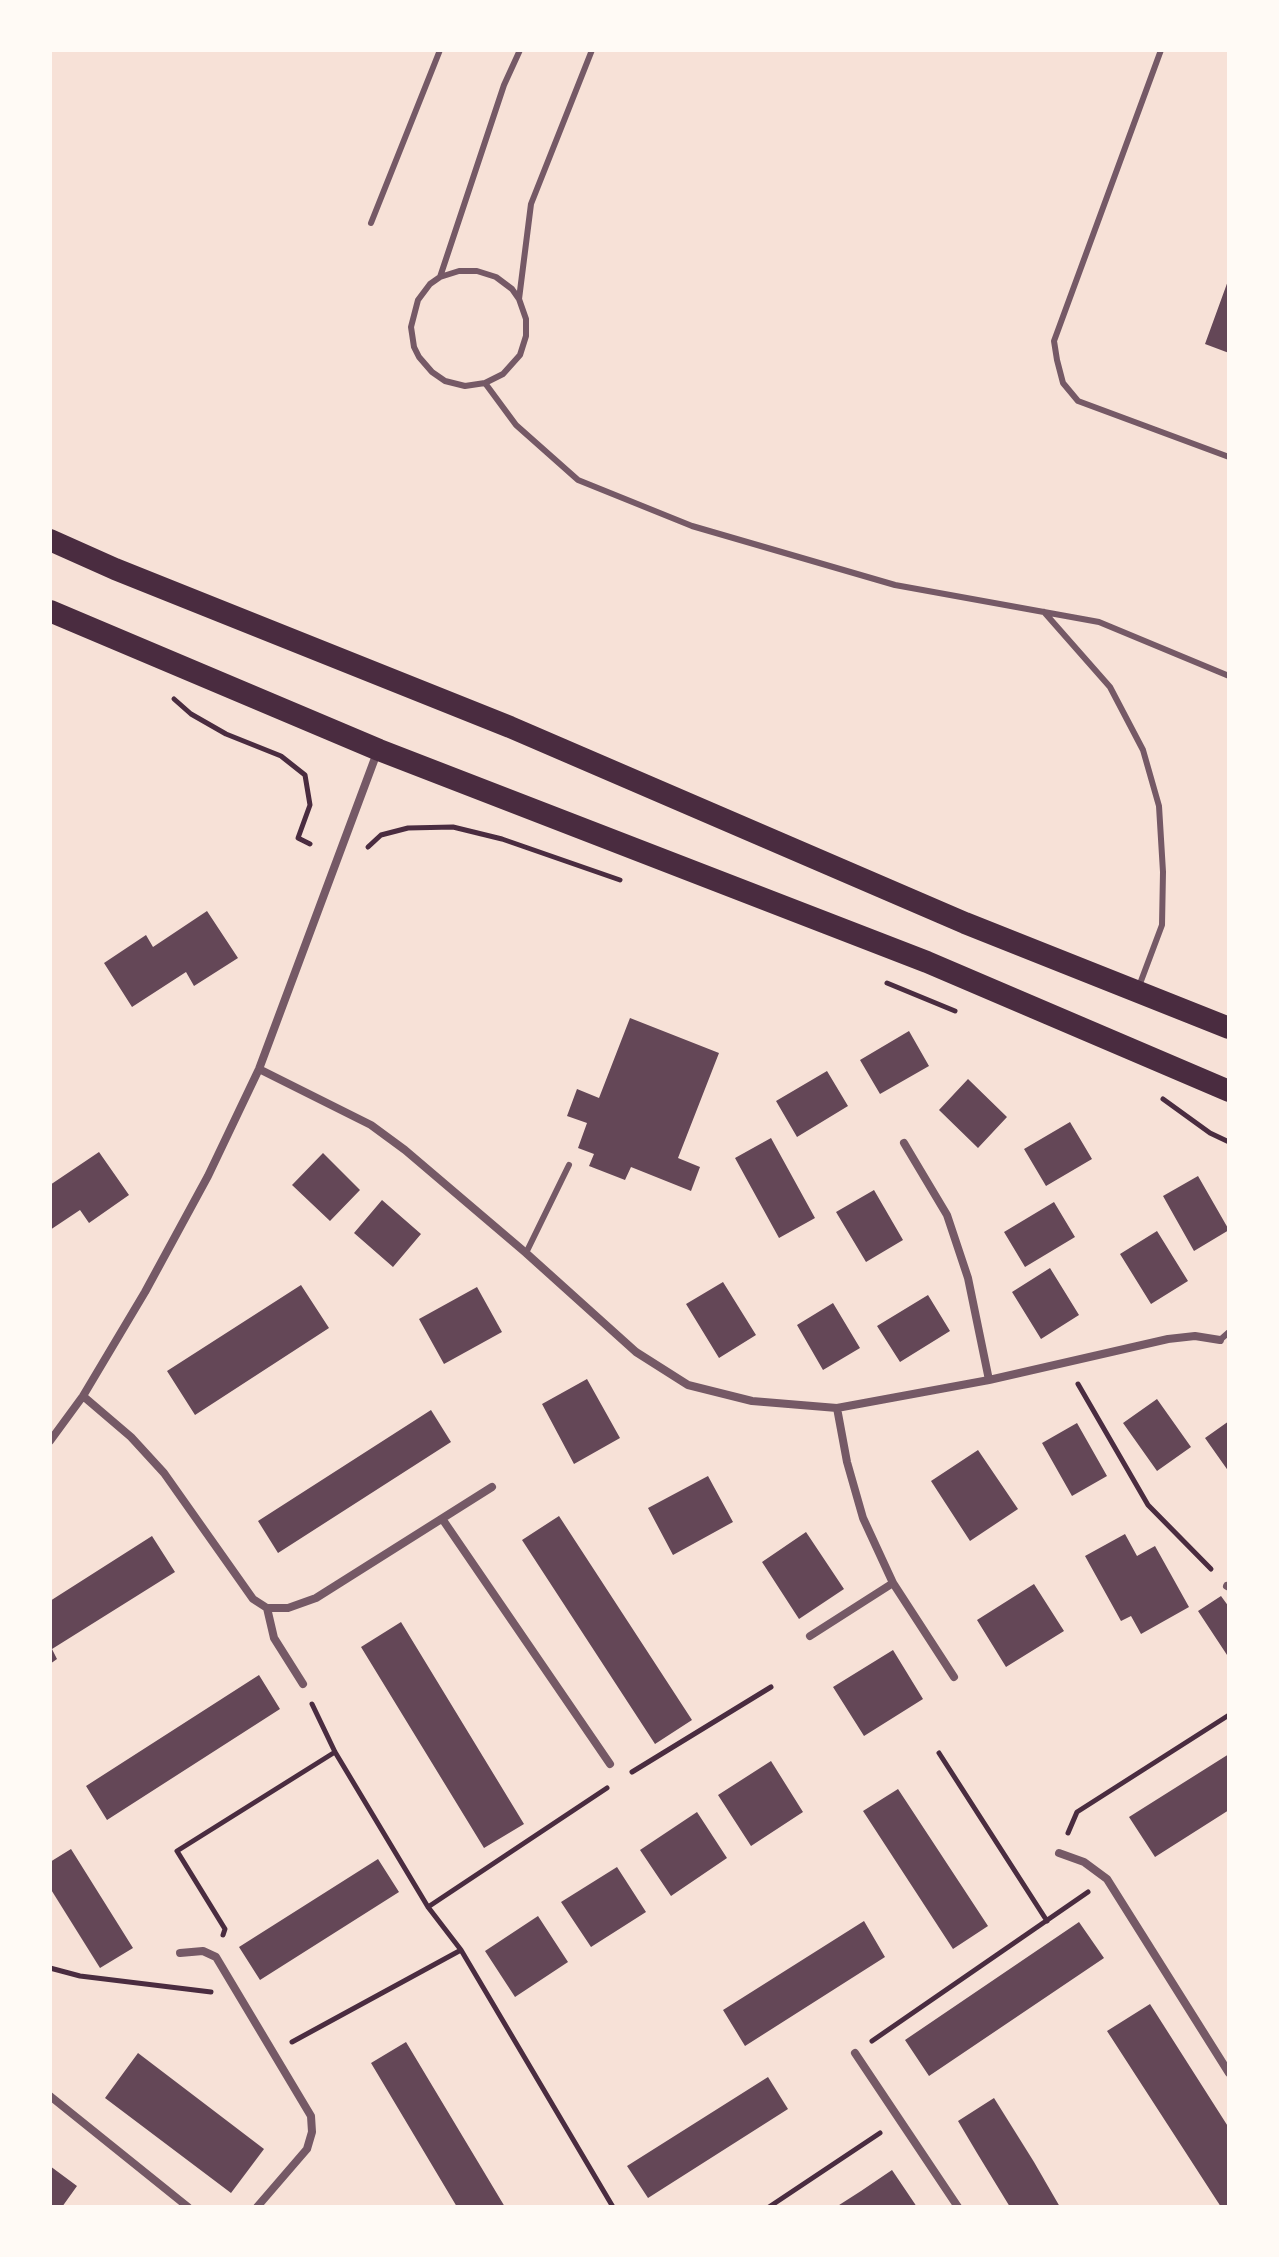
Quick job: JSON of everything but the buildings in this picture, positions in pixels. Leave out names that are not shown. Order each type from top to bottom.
[{"type":"highway","points":[[50,540],[510,727],[951,917],[1229,1028]]},
{"type":"highway","points":[[50,611],[379,750],[927,962],[1229,1091]]},
{"type":"street","points":[[50,1441],[83,1396],[145,1292],[208,1176],[259,1069],[379,750]]},
{"type":"street","points":[[259,1069],[371,1125],[405,1150],[636,1352],[688,1385],[752,1401],[837,1408],[989,1380],[1168,1339],[1195,1336],[1220,1340]]},
{"type":"street","points":[[904,1143],[947,1215],[968,1278],[989,1380]]},
{"type":"street","points":[[83,1396],[131,1437],[164,1473],[253,1599],[267,1608],[288,1608],[316,1598],[492,1487]]},
{"type":"street","points":[[837,1408],[847,1462],[863,1518],[893,1583],[954,1677]]},
{"type":"street","points":[[443,1520],[610,1764]]},
{"type":"street","points":[[810,1636],[893,1583]]},
{"type":"street","points":[[267,1608],[274,1638],[303,1684]]},
{"type":"street","points":[[1059,1853],[1084,1862],[1107,1879],[1228,2070]]},
{"type":"street","points":[[180,1953],[203,1951],[216,1957],[311,2116],[312,2132],[307,2149],[257,2207]]},
{"type":"street","points":[[855,2053],[958,2207]]},
{"type":"street","points":[[50,2096],[188,2207]]},
{"type":"lane","points":[[371,223],[440,50]]},
{"type":"lane","points":[[440,277],[504,85],[520,50]]},
{"type":"lane","points":[[519,299],[531,204],[592,50]]},
{"type":"lane","points":[[1161,50],[1054,341],[1057,360],[1063,383],[1078,401],[1229,457]]},
{"type":"lane","points":[[459,271],[477,271],[496,277],[519,299],[526,319],[526,336],[520,355],[503,374],[485,383],[465,386],[445,381],[419,357],[411,327],[418,300],[440,277],[459,271]]},
{"type":"lane","points":[[485,383],[516,425],[578,480],[692,526],[895,585],[1099,622],[1229,676]]},
{"type":"lane","points":[[1044,612],[1110,687],[1143,750],[1159,806],[1162,925],[1137,992]]},
{"type":"lane","points":[[526,1253],[569,1165]]},
{"type":"lane","points":[[1220,1340],[1229,1332]]},
{"type":"path","points":[[172,697],[191,714],[226,734],[281,756],[305,775],[310,805],[298,838],[310,844]]},
{"type":"path","points":[[363,851],[381,835],[408,828],[453,827],[502,839],[623,881]]},
{"type":"path","points":[[878,979],[966,1015]]},
{"type":"path","points":[[1151,1093],[1210,1133],[1229,1142]]},
{"type":"path","points":[[1065,1362],[1148,1505],[1228,1586]]},
{"type":"path","points":[[303,1684],[335,1752],[428,1907],[461,1950],[613,2207]]},
{"type":"path","points":[[631,1772],[771,1687]]},
{"type":"path","points":[[1059,1853],[1077,1812],[1229,1715]]},
{"type":"path","points":[[216,1957],[225,1929],[177,1851],[335,1752]]},
{"type":"path","points":[[939,1753],[1047,1921]]},
{"type":"path","points":[[428,1907],[618,1780]]},
{"type":"path","points":[[855,2053],[1107,1879]]},
{"type":"path","points":[[274,2052],[461,1950]]},
{"type":"path","points":[[50,1968],[80,1976],[241,1996]]},
{"type":"path","points":[[769,2207],[900,2119]]}]
